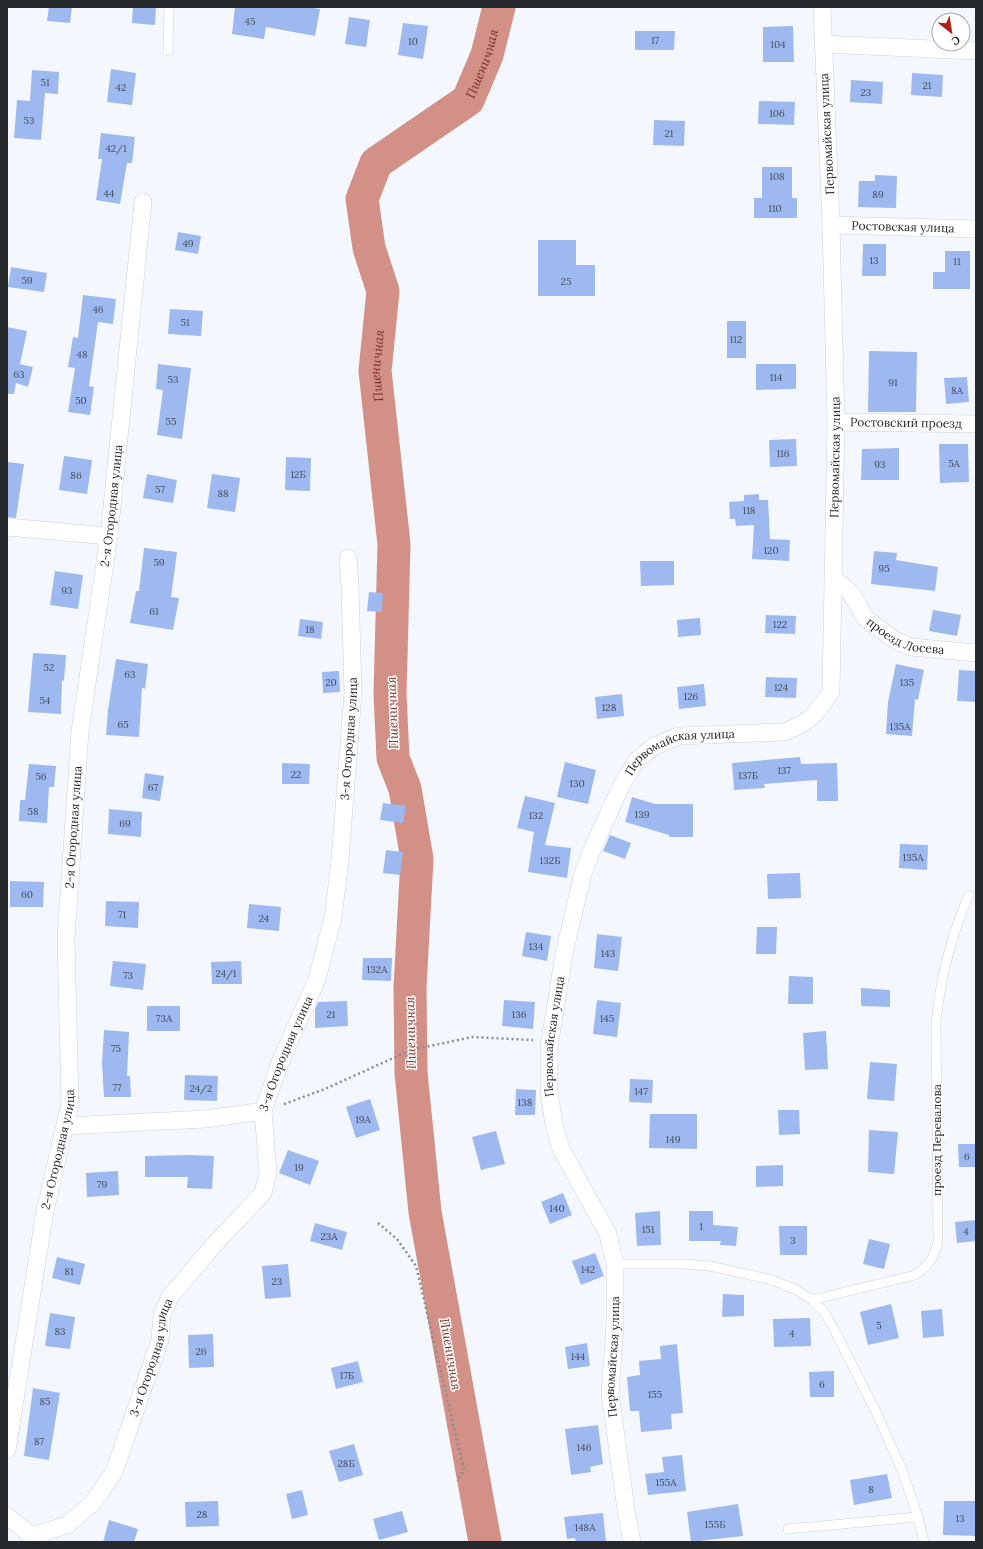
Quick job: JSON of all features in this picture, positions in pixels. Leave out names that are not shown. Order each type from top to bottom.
[{"type":"street","name":"Первомайская улица","points":[[632,1542],[626,1510],[610,1393],[615,1326],[615,1264],[608,1234],[561,1148],[554,1125],[549,1091],[550,1041],[564,954],[583,873],[603,821],[622,784],[637,760],[653,747],[678,736],[784,732],[811,719],[831,691],[836,422],[831,225],[822,7]]},
{"type":"street","points":[[823,44],[976,51]]},
{"type":"street","name":"2-я Огородная улица","points":[[7,1450],[45,1211],[70,1104],[66,939],[80,731],[109,536],[143,202]]},
{"type":"street","name":"Ростовская улица","points":[[831,225],[976,229]]},
{"type":"street","name":"Ростовский проезд","points":[[836,422],[976,424]]},
{"type":"street","points":[[7,527],[109,536]]},
{"type":"street","name":"3-я Огородная улица","points":[[36,1539],[67,1525],[93,1502],[114,1472],[160,1340],[162,1315],[170,1297],[212,1247],[263,1193],[268,1173],[263,1111],[280,1062],[317,979],[333,918],[340,860],[352,693],[348,558]]},
{"type":"street","name":"проезд Лосева","points":[[833,578],[851,593],[865,618],[893,639],[911,647],[976,653]]},
{"type":"street","points":[[65,1126],[206,1119],[263,1111]]},
{"type":"street","points":[[7,1516],[36,1539]]},
{"type":"lane","points":[[168,51],[169,7]]},
{"type":"lane","name":"проезд Перевалова","points":[[812,1300],[915,1275],[929,1265],[934,1256],[938,1243],[936,1024],[939,989],[954,933],[969,895]]},
{"type":"lane","points":[[615,1264],[684,1264],[710,1266],[772,1280],[797,1290],[812,1300],[825,1313],[857,1372],[902,1470],[918,1517],[924,1542]]},
{"type":"lane","points":[[788,1529],[918,1517]]},
{"type":"path","points":[[263,1111],[325,1090],[411,1050],[472,1037],[550,1041]]},
{"type":"path","points":[[378,1224],[397,1239],[416,1266],[464,1470],[457,1481]]},
{"type":"building","points":[[49,7],[72,7],[70,23],[47,21]]},
{"type":"building","points":[[133,7],[156,7],[155,25],[132,23]]},
{"type":"building","points":[[235,7],[307,7],[320,9],[315,36],[266,27],[264,39],[232,34]]},
{"type":"building","points":[[349,17],[370,20],[366,47],[345,44]]},
{"type":"building","points":[[403,23],[428,26],[423,59],[398,55]]},
{"type":"building","points":[[793,26],[794,62],[763,62],[763,27]]},
{"type":"building","points":[[635,31],[675,31],[674,50],[635,50]]},
{"type":"building","points":[[111,69],[136,73],[132,105],[107,102]]},
{"type":"building","points":[[32,70],[59,72],[58,94],[45,93],[41,140],[14,138],[17,100],[30,101]]},
{"type":"building","points":[[912,73],[943,75],[942,97],[911,95]]},
{"type":"building","points":[[851,80],[883,82],[882,104],[850,102]]},
{"type":"building","points":[[759,101],[795,102],[794,125],[758,124]]},
{"type":"building","points":[[654,120],[685,121],[684,146],[653,145]]},
{"type":"building","points":[[101,133],[135,137],[132,163],[127,163],[120,204],[96,200],[102,159],[98,159]]},
{"type":"building","points":[[762,167],[792,167],[792,198],[797,198],[797,218],[754,218],[754,198],[762,198]]},
{"type":"building","points":[[875,175],[897,176],[896,208],[858,207],[859,181],[875,181]]},
{"type":"building","points":[[178,232],[201,236],[198,254],[175,250]]},
{"type":"building","points":[[538,240],[576,240],[576,265],[595,265],[595,296],[538,296]]},
{"type":"building","points":[[863,244],[886,244],[886,276],[862,276]]},
{"type":"building","points":[[945,251],[970,251],[970,289],[933,289],[933,272],[945,272]]},
{"type":"building","points":[[11,267],[47,273],[44,292],[8,287]]},
{"type":"building","points":[[83,295],[116,299],[113,324],[98,322],[89,386],[94,387],[90,415],[68,412],[75,368],[68,367],[73,337],[78,338]]},
{"type":"building","points":[[170,309],[203,311],[201,336],[168,334]]},
{"type":"building","points":[[727,321],[746,321],[746,358],[727,358]]},
{"type":"building","points":[[7,327],[27,331],[20,364],[33,367],[28,387],[16,383],[14,394],[7,394]]},
{"type":"building","points":[[869,351],[917,352],[916,412],[868,412]]},
{"type":"building","points":[[158,364],[191,368],[182,439],[157,435],[163,390],[156,389]]},
{"type":"building","points":[[756,364],[796,364],[796,389],[756,390]]},
{"type":"building","points":[[967,377],[969,402],[946,404],[944,378]]},
{"type":"building","points":[[796,439],[797,466],[770,467],[769,440]]},
{"type":"building","points":[[939,444],[968,444],[969,482],[940,483]]},
{"type":"building","points":[[899,448],[899,480],[861,480],[862,449]]},
{"type":"building","points":[[64,456],[92,460],[87,494],[59,490]]},
{"type":"building","points":[[286,457],[311,458],[310,491],[285,490]]},
{"type":"building","points":[[7,462],[24,464],[16,518],[7,517]]},
{"type":"building","points":[[147,474],[177,480],[173,503],[143,498]]},
{"type":"building","points":[[212,474],[240,478],[235,512],[207,508]]},
{"type":"building","points":[[759,494],[759,500],[768,500],[770,539],[790,540],[789,561],[752,559],[754,525],[736,526],[735,519],[730,519],[729,502],[744,501],[744,495]]},
{"type":"building","points":[[144,548],[177,552],[171,597],[179,598],[173,630],[130,623],[136,591],[139,591]]},
{"type":"building","points":[[874,551],[897,553],[896,560],[938,567],[935,591],[871,584]]},
{"type":"building","points":[[640,561],[674,561],[674,585],[641,586]]},
{"type":"building","points":[[55,571],[83,575],[78,609],[50,605]]},
{"type":"building","points":[[369,592],[383,593],[382,612],[367,611]]},
{"type":"building","points":[[933,610],[961,615],[957,636],[929,631]]},
{"type":"building","points":[[766,615],[796,616],[795,634],[765,633]]},
{"type":"building","points":[[700,618],[701,635],[678,637],[677,620]]},
{"type":"building","points":[[300,619],[323,622],[321,639],[298,636]]},
{"type":"building","points":[[33,653],[66,655],[64,681],[62,680],[61,714],[28,712]]},
{"type":"building","points":[[116,659],[148,664],[145,689],[142,688],[139,737],[106,735],[108,710]]},
{"type":"building","points":[[896,664],[924,670],[918,700],[915,699],[912,736],[886,734],[888,702]]},
{"type":"building","points":[[959,670],[976,671],[976,702],[957,701]]},
{"type":"building","points":[[339,671],[340,692],[323,693],[322,672]]},
{"type":"building","points":[[766,677],[797,678],[796,698],[765,697]]},
{"type":"building","points":[[704,684],[706,706],[679,709],[677,687]]},
{"type":"building","points":[[622,694],[624,716],[597,719],[595,697]]},
{"type":"building","points":[[800,757],[801,764],[837,763],[838,801],[817,801],[817,780],[764,784],[765,788],[734,790],[732,763]]},
{"type":"building","points":[[565,762],[596,770],[588,804],[557,797]]},
{"type":"building","points":[[282,763],[310,764],[309,784],[282,784]]},
{"type":"building","points":[[29,764],[56,766],[54,787],[49,787],[47,823],[19,821],[20,800],[25,800]]},
{"type":"building","points":[[145,773],[164,776],[160,801],[142,798]]},
{"type":"building","points":[[525,796],[555,803],[545,845],[571,848],[567,878],[528,872],[534,832],[517,828]]},
{"type":"building","points":[[632,797],[655,804],[693,804],[693,837],[669,837],[669,835],[625,822]]},
{"type":"building","points":[[383,803],[406,806],[403,823],[380,820]]},
{"type":"building","points":[[109,809],[142,812],[141,837],[108,834]]},
{"type":"building","points":[[610,835],[631,843],[625,859],[603,851]]},
{"type":"building","points":[[900,844],[928,845],[927,870],[899,868]]},
{"type":"building","points":[[386,850],[403,852],[400,875],[383,873]]},
{"type":"building","points":[[800,873],[801,898],[768,899],[767,874]]},
{"type":"building","points":[[10,881],[44,882],[43,907],[10,907]]},
{"type":"building","points":[[106,901],[139,902],[138,928],[105,926]]},
{"type":"building","points":[[249,904],[281,907],[279,931],[247,928]]},
{"type":"building","points":[[757,927],[777,927],[776,954],[756,954]]},
{"type":"building","points":[[526,932],[551,936],[547,961],[522,956]]},
{"type":"building","points":[[597,934],[622,937],[618,971],[594,968]]},
{"type":"building","points":[[363,958],[392,958],[391,981],[362,980]]},
{"type":"building","points":[[113,961],[146,964],[143,990],[110,986]]},
{"type":"building","points":[[241,961],[242,984],[212,984],[211,962]]},
{"type":"building","points":[[789,976],[813,977],[813,1004],[788,1004]]},
{"type":"building","points":[[861,988],[890,990],[890,1007],[861,1006]]},
{"type":"building","points":[[504,1000],[535,1002],[533,1029],[502,1026]]},
{"type":"building","points":[[597,1000],[621,1003],[617,1037],[593,1034]]},
{"type":"building","points":[[347,1001],[348,1026],[315,1028],[315,1009],[318,1002]]},
{"type":"building","points":[[147,1006],[180,1006],[180,1031],[147,1031]]},
{"type":"building","points":[[104,1030],[129,1032],[127,1076],[130,1076],[131,1097],[104,1097],[102,1063]]},
{"type":"building","points":[[826,1031],[828,1069],[805,1070],[803,1033]]},
{"type":"building","points":[[870,1062],[897,1064],[894,1101],[867,1099]]},
{"type":"building","points":[[185,1075],[218,1076],[217,1101],[184,1100]]},
{"type":"building","points":[[630,1079],[653,1080],[652,1103],[629,1102]]},
{"type":"building","points":[[516,1089],[536,1090],[535,1115],[515,1115]]},
{"type":"building","points":[[370,1099],[380,1130],[356,1138],[346,1107]]},
{"type":"building","points":[[778,1110],[799,1110],[800,1134],[779,1135]]},
{"type":"building","points":[[650,1114],[697,1114],[697,1149],[649,1148]]},
{"type":"building","points":[[869,1130],[898,1132],[894,1174],[868,1172]]},
{"type":"building","points":[[496,1131],[505,1164],[481,1170],[472,1137]]},
{"type":"building","points":[[958,1144],[976,1144],[976,1167],[959,1167]]},
{"type":"building","points":[[288,1150],[319,1161],[310,1185],[279,1173]]},
{"type":"building","points":[[145,1156],[214,1156],[212,1189],[187,1188],[188,1177],[145,1177]]},
{"type":"building","points":[[783,1165],[783,1186],[756,1187],[756,1166]]},
{"type":"building","points":[[118,1171],[119,1195],[87,1197],[86,1173]]},
{"type":"building","points":[[563,1193],[572,1215],[550,1224],[541,1202]]},
{"type":"building","points":[[660,1211],[661,1245],[637,1246],[635,1213]]},
{"type":"building","points":[[689,1211],[713,1211],[713,1225],[738,1227],[736,1246],[720,1245],[721,1241],[689,1241]]},
{"type":"building","points":[[976,1220],[976,1241],[957,1243],[955,1222]]},
{"type":"building","points":[[315,1223],[347,1232],[342,1250],[310,1241]]},
{"type":"building","points":[[779,1226],[807,1226],[807,1255],[780,1255]]},
{"type":"building","points":[[869,1239],[890,1244],[884,1269],[863,1264]]},
{"type":"building","points":[[595,1253],[604,1276],[581,1285],[572,1261]]},
{"type":"building","points":[[57,1257],[85,1264],[80,1285],[52,1278]]},
{"type":"building","points":[[288,1264],[291,1297],[265,1299],[262,1266]]},
{"type":"building","points":[[723,1294],[744,1295],[744,1316],[722,1317]]},
{"type":"building","points":[[891,1304],[899,1338],[868,1345],[860,1312]]},
{"type":"building","points":[[942,1309],[944,1336],[923,1338],[921,1311]]},
{"type":"building","points":[[50,1313],[75,1317],[70,1349],[45,1346]]},
{"type":"building","points":[[810,1318],[811,1346],[774,1347],[773,1319]]},
{"type":"building","points":[[213,1334],[214,1367],[189,1368],[188,1335]]},
{"type":"building","points":[[587,1343],[590,1366],[568,1369],[565,1347]]},
{"type":"building","points":[[677,1344],[683,1413],[671,1414],[672,1429],[641,1432],[639,1411],[630,1411],[627,1377],[640,1375],[639,1361],[661,1359],[660,1346]]},
{"type":"building","points":[[358,1361],[363,1382],[336,1389],[331,1368]]},
{"type":"building","points":[[834,1371],[834,1397],[810,1397],[809,1372]]},
{"type":"building","points":[[33,1388],[60,1393],[49,1460],[24,1456]]},
{"type":"building","points":[[598,1425],[603,1464],[590,1467],[591,1472],[571,1475],[565,1429]]},
{"type":"building","points":[[354,1444],[363,1475],[339,1482],[329,1451]]},
{"type":"building","points":[[682,1455],[686,1491],[648,1495],[645,1474],[664,1472],[662,1457]]},
{"type":"building","points":[[887,1474],[892,1498],[854,1505],[850,1480]]},
{"type":"building","points":[[302,1490],[308,1515],[292,1519],[286,1494]]},
{"type":"building","points":[[218,1501],[219,1526],[186,1527],[185,1502]]},
{"type":"building","points":[[944,1501],[976,1501],[976,1536],[943,1535]]},
{"type":"building","points":[[738,1504],[743,1536],[691,1542],[687,1512]]},
{"type":"building","points":[[402,1511],[408,1532],[379,1540],[373,1519]]},
{"type":"building","points":[[603,1513],[606,1542],[576,1542],[575,1538],[567,1539],[564,1517]]},
{"type":"building","points":[[109,1520],[138,1529],[134,1542],[103,1542]]},
{"type":"waterway","name":"Пшеничная","points":[[485,1542],[425,1212],[411,1073],[410,987],[417,859],[405,789],[393,758],[390,694],[394,544],[375,371],[383,291],[369,248],[362,199],[376,163],[468,100],[487,55],[499,7]]}]
